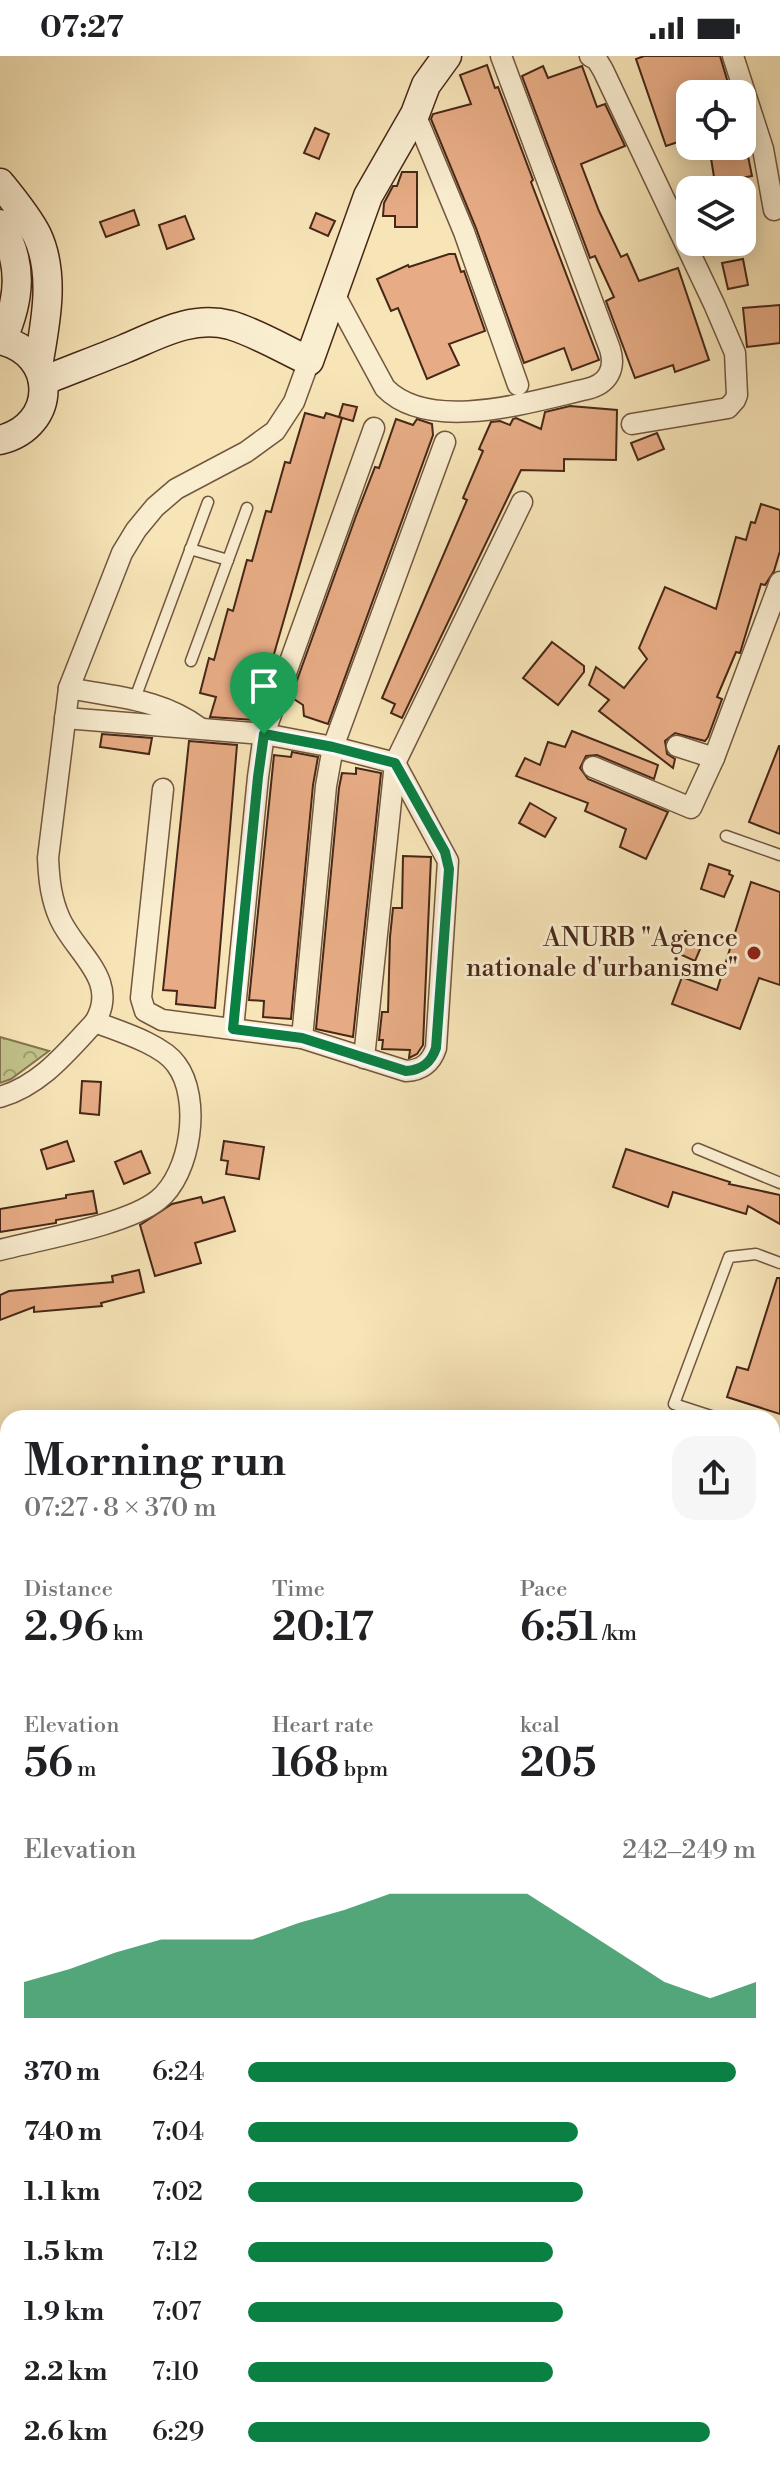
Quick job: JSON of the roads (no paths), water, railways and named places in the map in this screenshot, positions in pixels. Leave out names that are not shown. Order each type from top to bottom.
[{"type":"street","points":[[0,1097],[38,1079],[95,1022],[104,999],[93,968],[61,922],[49,882],[48,858],[69,688],[122,553],[155,507],[176,489],[237,457],[275,431],[294,402],[368,196],[415,114],[426,85],[447,56]]},
{"type":"street","points":[[333,292],[385,388],[397,400],[435,409],[503,408],[598,387],[606,380],[612,370],[610,349],[501,56]]},
{"type":"street","points":[[590,56],[597,60],[603,70],[735,353],[737,395],[728,408],[632,424]]},
{"type":"street","points":[[733,56],[763,149],[774,210]]},
{"type":"street","points":[[415,114],[464,232],[518,385]]},
{"type":"street","points":[[0,183],[38,236],[46,272],[48,310],[40,374],[44,395],[34,421],[24,431],[0,440]]},
{"type":"street","points":[[0,224],[12,247],[19,276],[13,315],[1,340],[17,345],[29,354],[40,374]]},
{"type":"street","points":[[40,374],[185,324],[207,322],[229,325],[309,361]]},
{"type":"street","points":[[233,1029],[264,734],[374,428]]},
{"type":"street","points":[[302,1038],[326,786],[333,747],[445,442]]},
{"type":"street","points":[[364,1058],[395,763],[522,502]]},
{"type":"street","points":[[593,767],[691,808],[714,758],[780,582]]},
{"type":"street","points":[[69,688],[169,709],[200,728]]},
{"type":"street","points":[[65,718],[264,734],[395,763],[448,861],[436,1048],[429,1062],[414,1071],[398,1069],[302,1038],[156,1018],[142,1005],[163,789]]},
{"type":"street","points":[[677,746],[714,758]]},
{"type":"street","points":[[0,1250],[107,1223],[140,1211],[159,1200],[178,1177],[187,1150],[191,1116],[186,1083],[176,1062],[149,1044],[95,1022]]},
{"type":"lane","points":[[134,701],[208,502]]},
{"type":"lane","points":[[191,661],[247,508]]},
{"type":"lane","points":[[190,549],[228,560]]},
{"type":"lane","points":[[726,836],[780,855]]},
{"type":"lane","points":[[698,1149],[780,1183]]},
{"type":"lane","points":[[692,1410],[674,1404],[729,1257],[756,1254],[780,1263]]},
{"type":"place","name":"ANURB \"Agence nationale d'urbanisme\"","points":[[754,953]]}]
